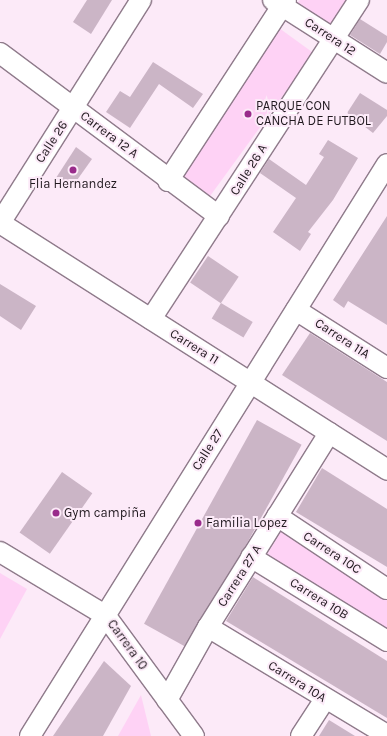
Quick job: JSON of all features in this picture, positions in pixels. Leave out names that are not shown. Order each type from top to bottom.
[{"type":"street","name":"Calle 26","points":[[0,223],[141,0]]},
{"type":"street","name":"Calle 26 A","points":[[151,319],[219,216],[332,38],[359,0]]},
{"type":"street","name":"Carrera 12","points":[[280,2],[332,38],[387,73]]},
{"type":"street","points":[[168,181],[280,2]]},
{"type":"street","name":"Carrera 12 A","points":[[0,53],[168,181],[219,216]]},
{"type":"street","name":"Calle 27","points":[[30,736],[387,164]]},
{"type":"street","name":"Carrera 11","points":[[0,223],[387,470]]},
{"type":"street","name":"Carrera 11A","points":[[296,310],[385,361]]},
{"type":"street","name":"Carrera 27 A","points":[[167,700],[208,627],[329,433]]},
{"type":"street","name":"Carrera 10C","points":[[277,516],[387,589]]},
{"type":"street","name":"Carrera 10","points":[[0,552],[106,615],[194,736]]},
{"type":"street","name":"Carrera 10B","points":[[251,557],[387,641]]},
{"type":"street","name":"Carrera 10A","points":[[208,627],[387,736]]},
{"type":"street","points":[[301,736],[325,699]]},
{"type":"shaded area","points":[[300,0],[348,0],[331,25],[296,5]]},
{"type":"shaded area","name":"PARQUE CON CANCHA DE FUTBOL","points":[[279,28],[314,53],[209,197],[174,172]]},
{"type":"shaded area","points":[[283,528],[387,593],[387,629],[265,558]]},
{"type":"shaded area","points":[[0,573],[27,589],[0,639]]},
{"type":"shaded area","points":[[141,695],[151,736],[118,736]]},
{"type":"building","points":[[87,0],[112,0],[91,34],[73,22]]},
{"type":"building","points":[[360,19],[387,36],[387,42],[380,54],[350,35]]},
{"type":"building","points":[[153,62],[203,94],[193,108],[159,84],[130,128],[106,112],[120,91],[130,97]]},
{"type":"building","points":[[360,93],[387,110],[387,116],[373,133],[347,113]]},
{"type":"building","points":[[328,140],[358,158],[333,200],[308,232],[311,234],[300,251],[273,232],[296,198],[260,173],[269,159],[306,185],[324,157],[319,154]]},
{"type":"building","name":"Flia Hernandez","points":[[76,147],[92,159],[70,190],[54,181]]},
{"type":"building","points":[[387,216],[387,325],[348,301],[344,308],[333,300]]},
{"type":"building","points":[[208,256],[239,277],[221,303],[190,283]]},
{"type":"building","points":[[0,284],[36,306],[21,330],[0,316]]},
{"type":"building","points":[[221,303],[253,322],[243,337],[212,318]]},
{"type":"building","points":[[310,333],[387,382],[387,441],[282,375]]},
{"type":"building","points":[[257,420],[302,445],[189,649],[144,624]]},
{"type":"building","points":[[322,468],[387,509],[387,567],[296,512]]},
{"type":"building","name":"Gym campiña","points":[[62,472],[92,493],[50,554],[20,533]]},
{"type":"building","points":[[253,577],[387,661],[387,718],[226,621]]},
{"type":"building","points":[[104,661],[131,686],[103,736],[53,736]]},
{"type":"building","points":[[329,720],[355,736],[319,736]]},
{"type":"place","name":"PARQUE CON CANCHA DE FUTBOL","points":[[248,114]]},
{"type":"place","name":"Flia Hernandez","points":[[73,170]]},
{"type":"place","name":"Gym campiña","points":[[56,513]]},
{"type":"place","name":"Familia Lopez","points":[[198,523]]}]
